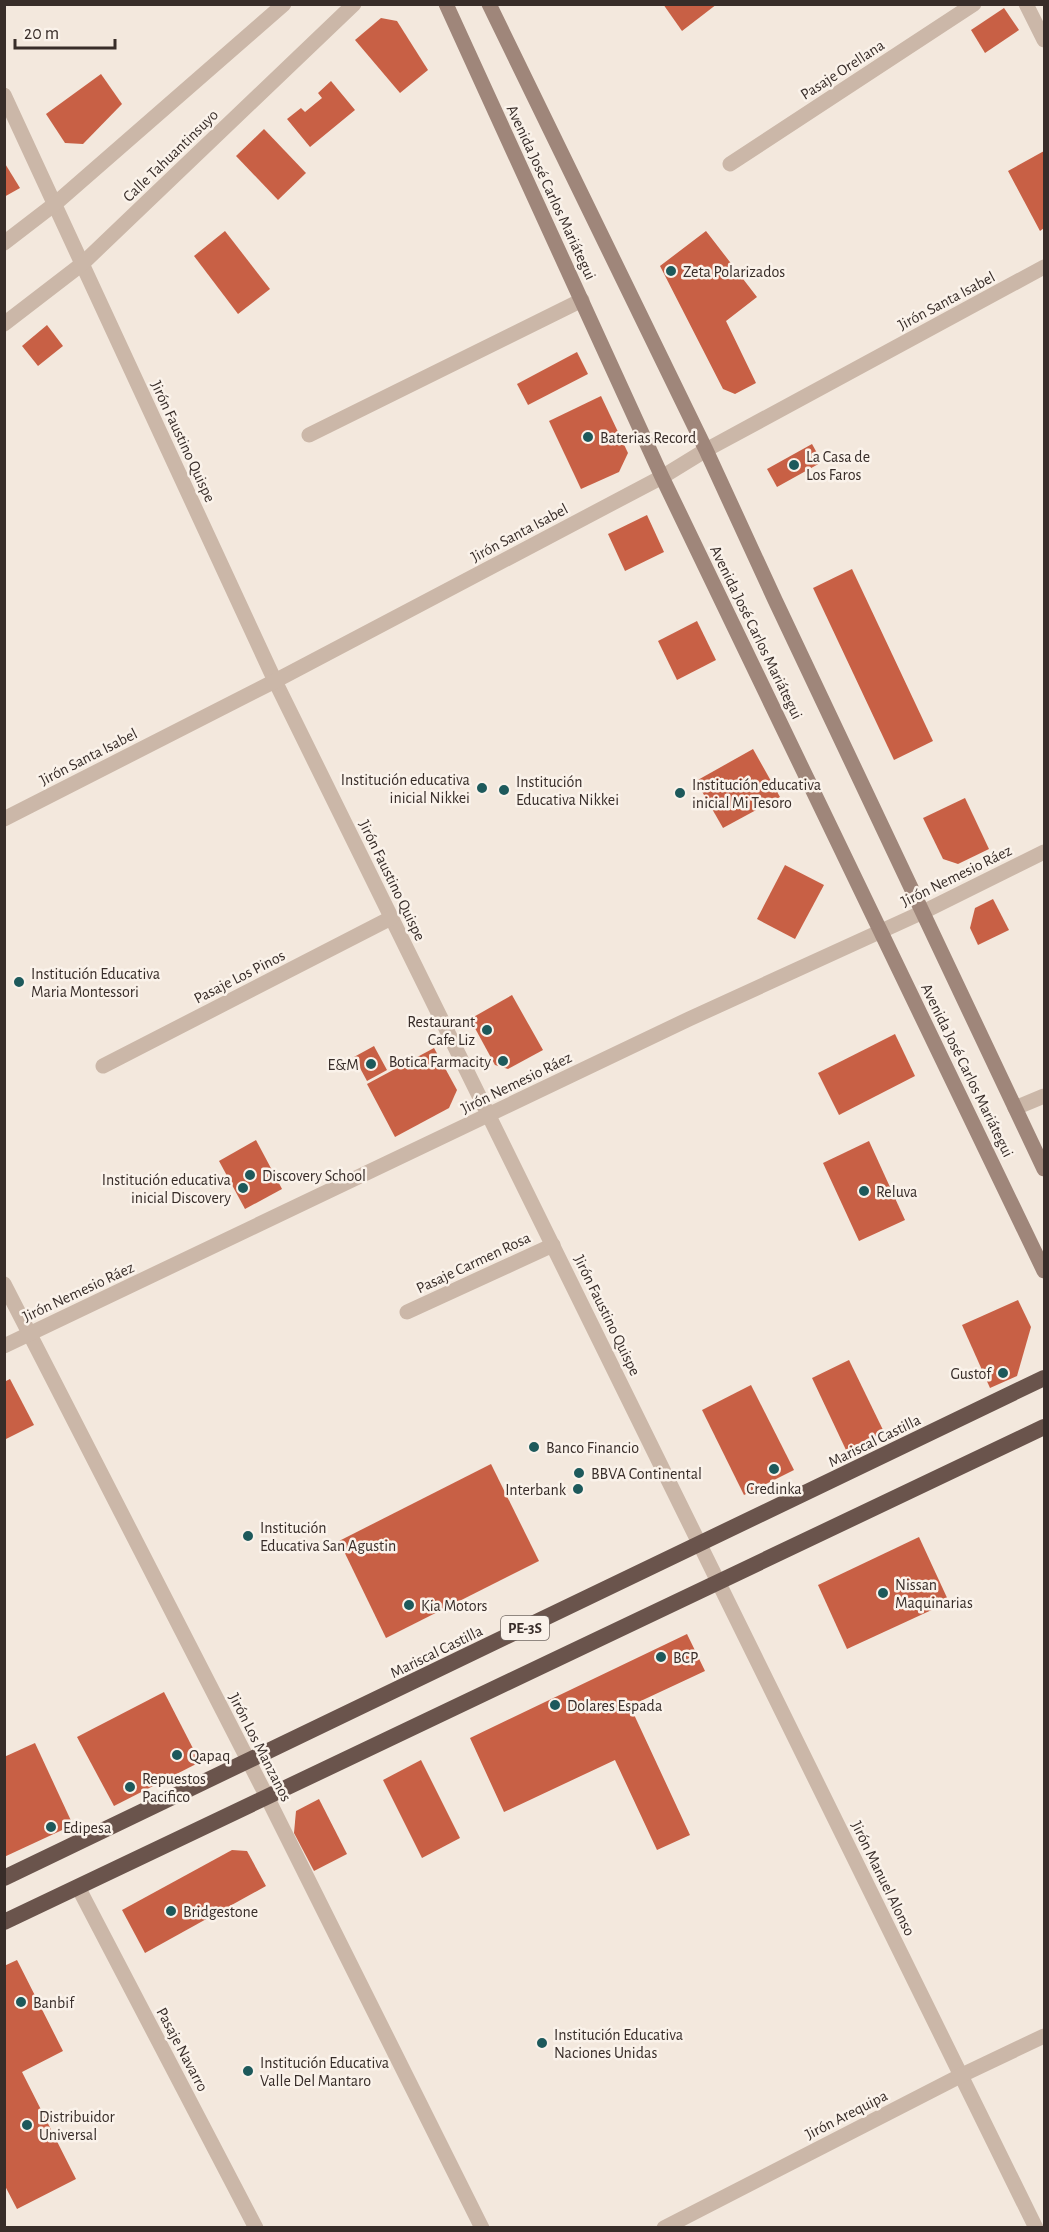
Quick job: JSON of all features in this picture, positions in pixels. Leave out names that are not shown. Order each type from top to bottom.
[{"type":"highway","name":"Mariscal Castilla","points":[[4,1878],[1044,1378]]},
{"type":"highway","name":"PE-3S","points":[[4,1922],[1044,1427]]},
{"type":"main road","name":"Avenida José Carlos Mariátegui","points":[[489,4],[706,450],[1044,1169]]},
{"type":"main road","name":"Avenida José Carlos Mariátegui","points":[[451,6],[662,477],[1044,1271]]},
{"type":"street","points":[[4,243],[56,203],[284,4]]},
{"type":"street","name":"Calle Tahuantinsuyo","points":[[4,324],[82,264],[354,4]]},
{"type":"street","name":"Pasaje Orellana","points":[[730,164],[974,4]]},
{"type":"street","points":[[1026,4],[1044,40]]},
{"type":"street","name":"Jirón Faustino Quispe","points":[[4,95],[56,203],[275,681],[701,1544]]},
{"type":"street","name":"Jirón Santa Isabel","points":[[4,819],[275,681],[662,477],[706,450],[1044,267]]},
{"type":"street","points":[[309,435],[582,300]]},
{"type":"street","name":"Jirón Nemesio Ráez","points":[[4,1346],[689,1019],[881,932],[1044,852]]},
{"type":"street","name":"Pasaje Los Pinos","points":[[103,1066],[391,918]]},
{"type":"street","points":[[1015,1108],[1044,1096]]},
{"type":"street","name":"Pasaje Carmen Rosa","points":[[407,1312],[553,1245]]},
{"type":"street","name":"Jirón Los Manzanos","points":[[4,1284],[267,1797],[483,2228]]},
{"type":"street","name":"Jirón Manuel Alonso","points":[[701,1544],[1036,2228]]},
{"type":"street","name":"Pasaje Navarro","points":[[78,1887],[256,2228]]},
{"type":"street","name":"Jirón Arequipa","points":[[664,2228],[962,2075],[1044,2036]]},
{"type":"building","points":[[663,4],[717,4],[682,31]]},
{"type":"building","points":[[1004,8],[1019,30],[985,53],[971,30]]},
{"type":"building","points":[[381,18],[397,21],[428,70],[400,93],[355,40]]},
{"type":"building","points":[[101,74],[122,104],[83,144],[65,143],[46,114]]},
{"type":"building","points":[[331,81],[355,110],[310,147],[287,119],[301,108],[305,112],[322,98],[318,93]]},
{"type":"building","points":[[264,129],[306,173],[278,200],[236,156]]},
{"type":"building","points":[[1044,151],[1044,228],[1040,231],[1008,171]]},
{"type":"building","points":[[4,162],[20,188],[4,197]]},
{"type":"building","points":[[225,231],[270,289],[238,314],[194,256]]},
{"type":"building","points":[[706,231],[757,297],[726,321],[756,383],[735,394],[723,389],[660,266]]},
{"type":"building","points":[[47,325],[63,346],[38,366],[22,346]]},
{"type":"building","points":[[577,352],[588,374],[528,405],[517,384]]},
{"type":"building","name":"Baterias Record","points":[[601,396],[628,453],[619,472],[581,489],[549,421]]},
{"type":"building","name":"La Casa de Los Faros","points":[[812,444],[822,462],[777,487],[767,469]]},
{"type":"building","points":[[647,515],[664,552],[625,571],[608,534]]},
{"type":"building","points":[[852,569],[933,741],[894,760],[813,588]]},
{"type":"building","points":[[697,621],[716,660],[677,680],[658,641]]},
{"type":"building","points":[[753,749],[780,797],[723,828],[696,781]]},
{"type":"building","points":[[965,798],[989,849],[958,864],[943,859],[923,818]]},
{"type":"building","points":[[785,865],[824,885],[795,939],[757,919]]},
{"type":"building","points":[[993,899],[1009,930],[978,945],[970,928],[975,908]]},
{"type":"building","points":[[512,995],[543,1050],[508,1069],[495,1065],[470,1019]]},
{"type":"building","points":[[895,1034],[915,1076],[839,1115],[818,1073]]},
{"type":"building","name":"E&M","points":[[374,1046],[387,1070],[367,1081],[354,1057]]},
{"type":"building","points":[[434,1048],[457,1090],[449,1108],[395,1137],[367,1084]]},
{"type":"building","name":"Discovery School","points":[[256,1140],[282,1189],[245,1209],[219,1161]]},
{"type":"building","name":"Reluva","points":[[869,1141],[905,1220],[859,1241],[823,1163]]},
{"type":"building","points":[[1018,1300],[1031,1327],[1017,1376],[990,1388],[962,1325]]},
{"type":"building","points":[[849,1360],[884,1432],[846,1450],[812,1378]]},
{"type":"building","points":[[10,1379],[34,1425],[4,1440],[4,1382]]},
{"type":"building","points":[[751,1385],[794,1470],[744,1495],[702,1410]]},
{"type":"building","points":[[491,1464],[539,1561],[386,1638],[339,1541]]},
{"type":"building","name":"Nissan Maquinarias","points":[[919,1537],[949,1602],[847,1649],[818,1585]]},
{"type":"building","points":[[687,1634],[705,1671],[630,1706],[690,1835],[657,1850],[615,1760],[504,1812],[470,1738]]},
{"type":"building","points":[[164,1692],[200,1762],[114,1806],[77,1737]]},
{"type":"building","points":[[35,1743],[73,1825],[4,1857],[4,1757]]},
{"type":"building","points":[[421,1760],[460,1838],[422,1858],[383,1780]]},
{"type":"building","points":[[319,1799],[347,1854],[314,1871],[294,1833],[296,1811]]},
{"type":"building","name":"Bridgestone","points":[[232,1850],[247,1851],[266,1886],[145,1953],[122,1910]]},
{"type":"building","name":"Distribuidor Universal","points":[[17,1960],[63,2051],[22,2072],[76,2179],[17,2209],[4,2184],[4,1966]]},
{"type":"place","name":"Zeta Polarizados","points":[[671,271]]},
{"type":"place","name":"Baterias Record","points":[[588,437]]},
{"type":"place","name":"La Casa de Los Faros","points":[[794,465]]},
{"type":"place","name":"Institución educativa inicial Nikkei","points":[[482,788]]},
{"type":"place","name":"Institución Educativa Nikkei","points":[[504,790]]},
{"type":"place","name":"Institución educativa inicial Mi Tesoro","points":[[680,793]]},
{"type":"place","name":"Institución Educativa Maria Montessori","points":[[19,982]]},
{"type":"place","name":"Restaurant Cafe Liz","points":[[487,1030]]},
{"type":"place","name":"Botica Farmacity","points":[[503,1061]]},
{"type":"place","name":"E&M","points":[[371,1064]]},
{"type":"place","name":"Discovery School","points":[[250,1175]]},
{"type":"place","name":"Institución educativa inicial Discovery","points":[[243,1188]]},
{"type":"place","name":"Reluva","points":[[864,1191]]},
{"type":"place","name":"Gustof","points":[[1003,1373]]},
{"type":"place","name":"Banco Financio","points":[[534,1447]]},
{"type":"place","name":"Credinka","points":[[774,1469]]},
{"type":"place","name":"BBVA Continental","points":[[579,1473]]},
{"type":"place","name":"Interbank","points":[[578,1489]]},
{"type":"place","name":"Institución Educativa San Agustin","points":[[248,1536]]},
{"type":"place","name":"Nissan Maquinarias","points":[[883,1593]]},
{"type":"place","name":"Kia Motors","points":[[409,1605]]},
{"type":"place","name":"BCP","points":[[661,1657]]},
{"type":"place","name":"Dolares Espada","points":[[555,1705]]},
{"type":"place","name":"Qapaq","points":[[177,1755]]},
{"type":"place","name":"Repuestos Pacifico","points":[[130,1787]]},
{"type":"place","name":"Edipesa","points":[[51,1827]]},
{"type":"place","name":"Bridgestone","points":[[171,1911]]},
{"type":"place","name":"Banbif","points":[[21,2002]]},
{"type":"place","name":"Institución Educativa Naciones Unidas","points":[[542,2043]]},
{"type":"place","name":"Institución Educativa Valle Del Mantaro","points":[[248,2071]]},
{"type":"place","name":"Distribuidor Universal","points":[[27,2125]]}]
